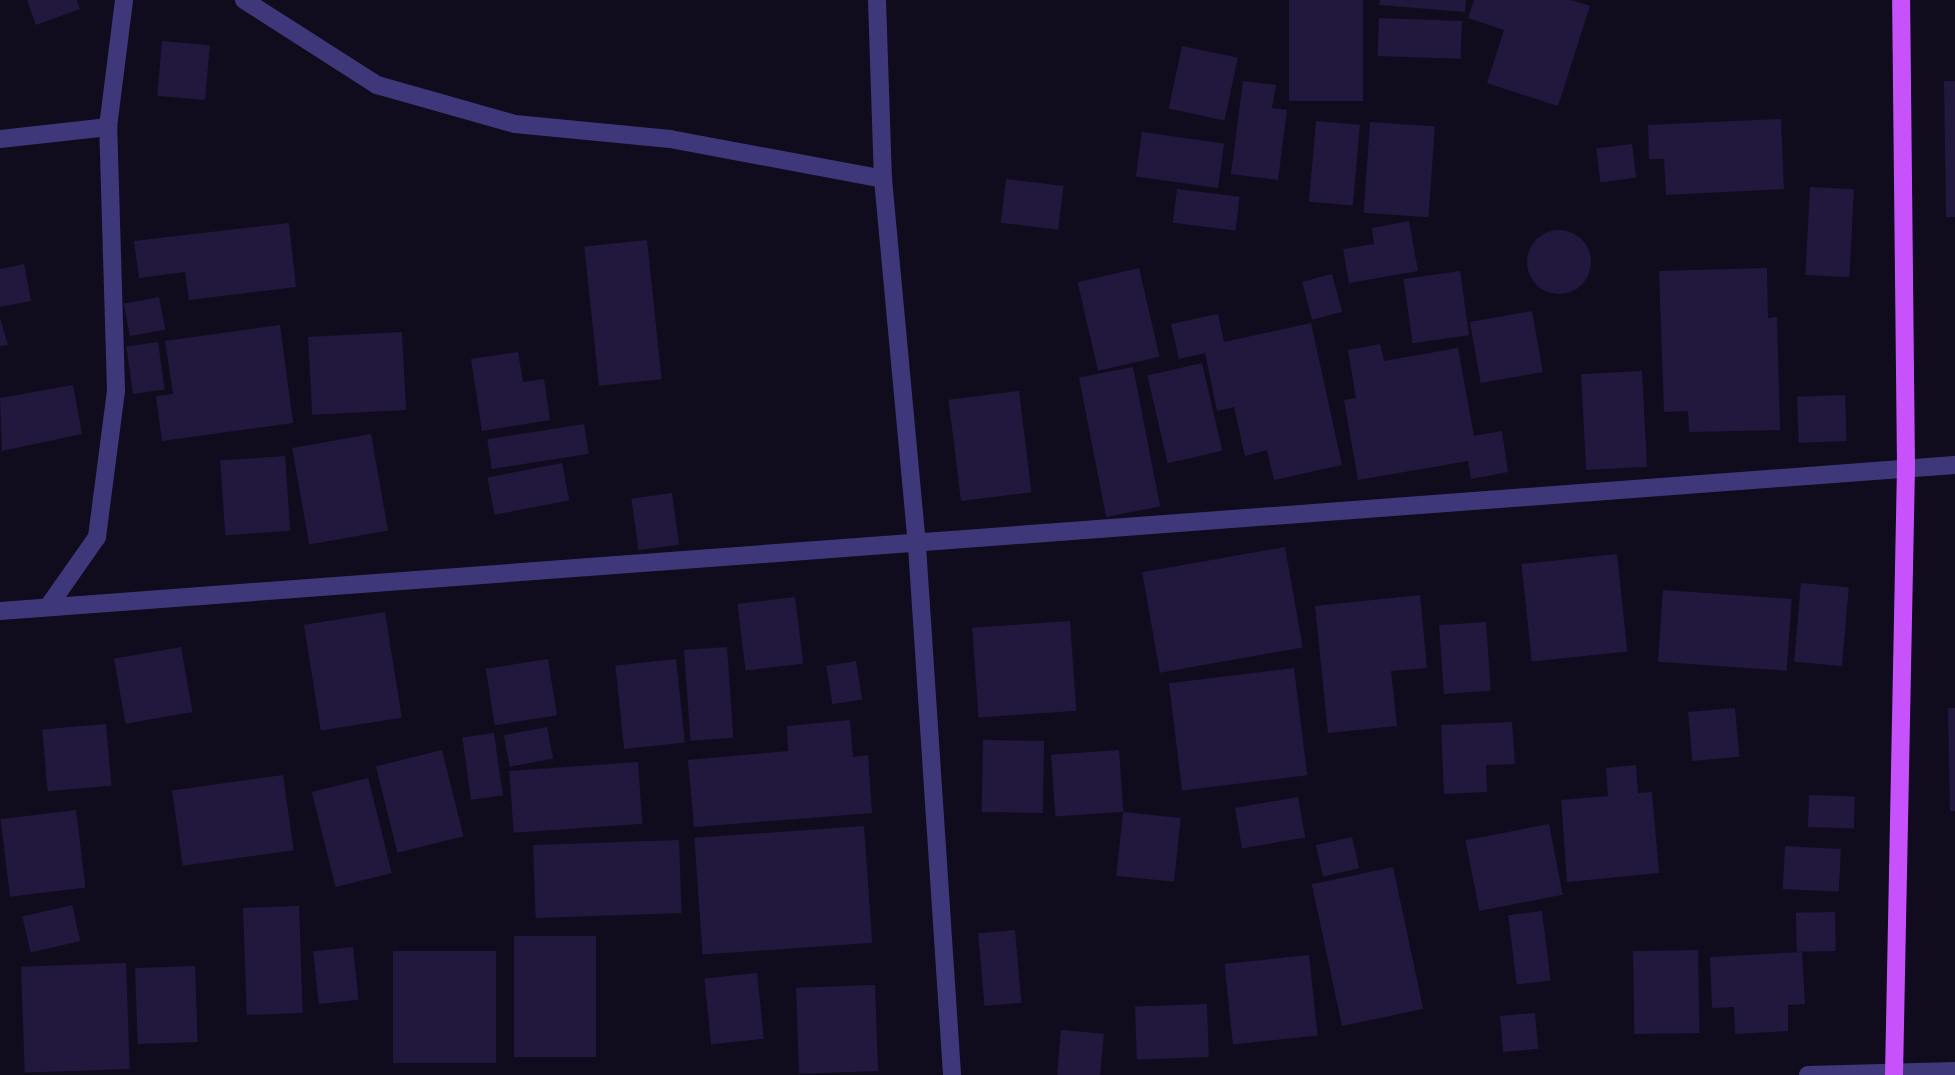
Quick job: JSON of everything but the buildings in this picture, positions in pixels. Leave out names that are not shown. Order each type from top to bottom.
[{"type":"main road","points":[[1894,1073],[1906,467],[1901,0]]},
{"type":"street","points":[[48,607],[97,537],[116,390],[108,127],[124,0]]},
{"type":"street","points":[[244,0],[377,85],[502,121],[670,139],[883,178]]},
{"type":"street","points":[[877,0],[883,178],[917,546],[952,1075]]},
{"type":"street","points":[[0,139],[108,127]]},
{"type":"street","points":[[0,611],[917,546],[1955,465]]},
{"type":"street","points":[[1808,1075],[1955,1071]]}]
